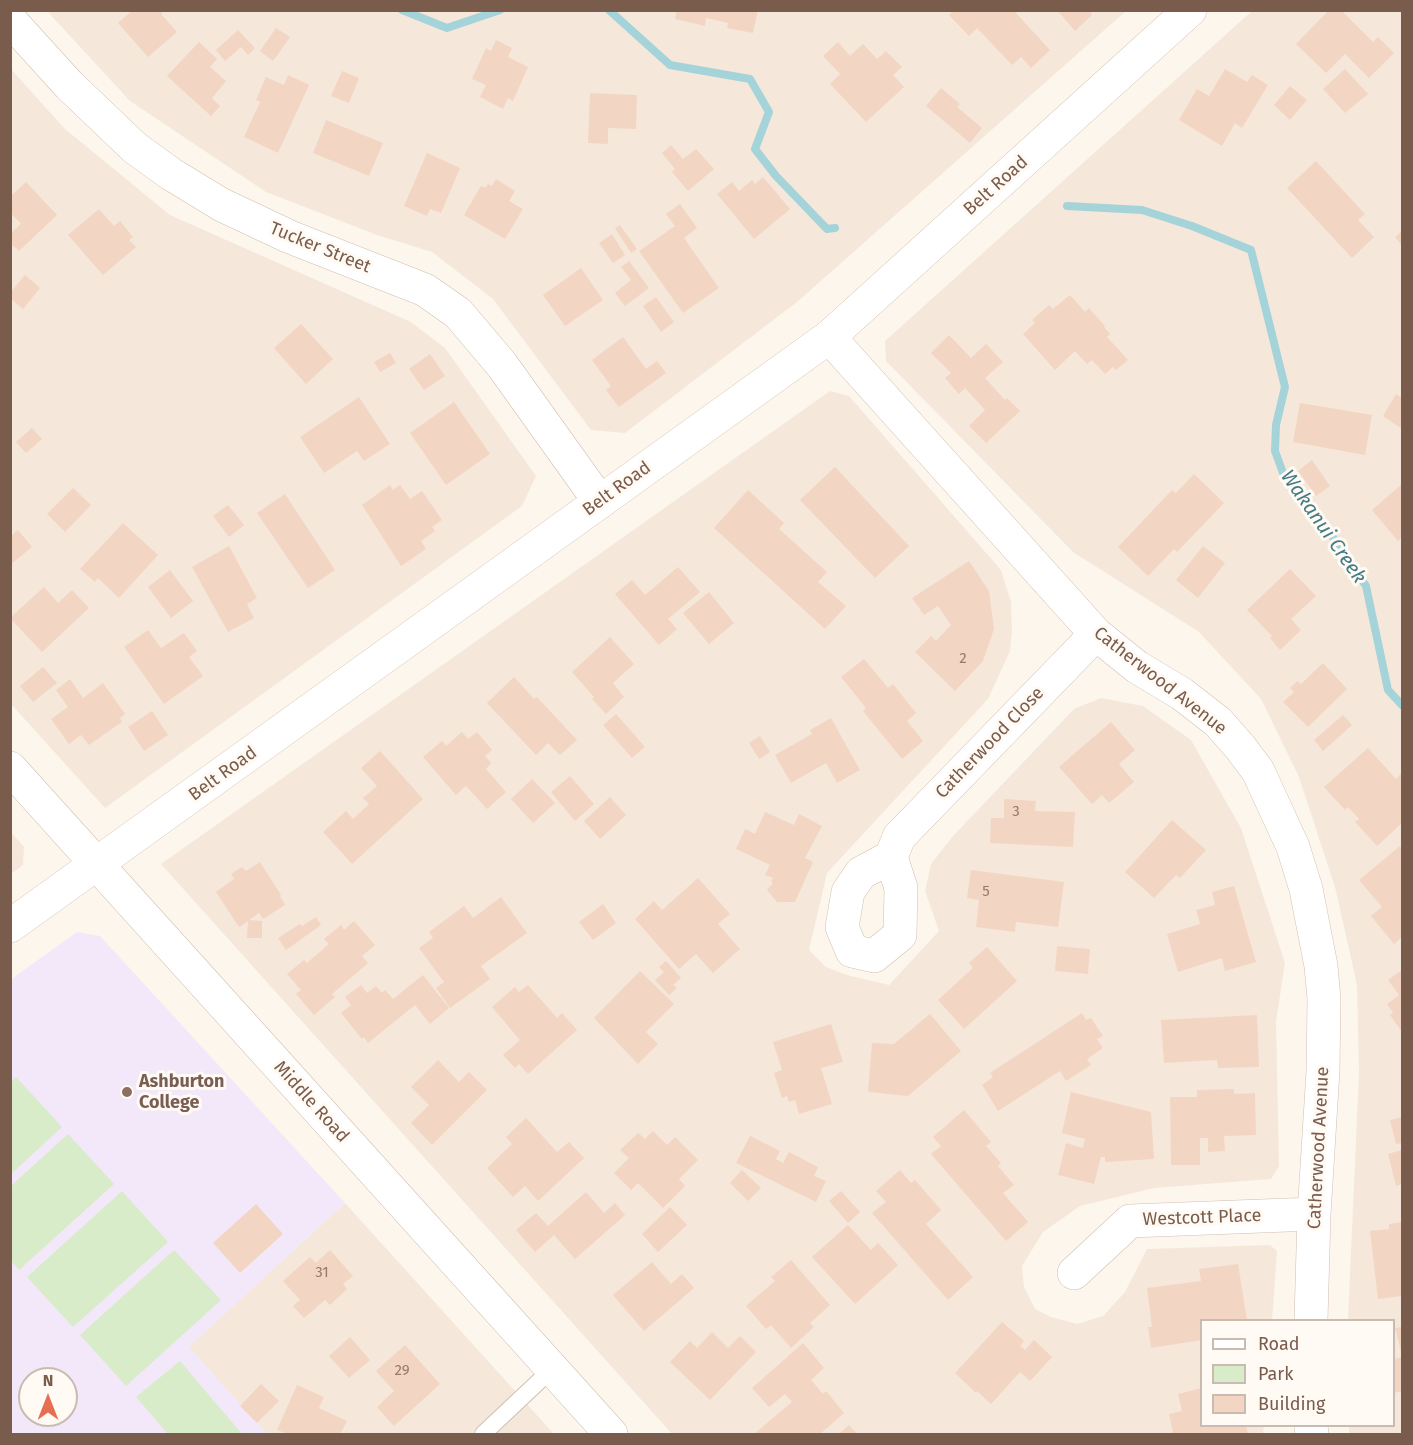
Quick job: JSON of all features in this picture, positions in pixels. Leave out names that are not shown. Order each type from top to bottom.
[{"type":"street","name":"Belt Road","points":[[10,926],[829,337],[1190,10]]},
{"type":"street","name":"Tucker Street","points":[[10,20],[77,93],[135,148],[171,174],[222,205],[290,237],[425,290],[458,313],[502,365],[600,502]]},
{"type":"street","name":"Catherwood Avenue","points":[[829,337],[1096,634],[1137,666],[1182,694],[1218,722],[1258,771],[1293,847],[1306,889],[1321,966],[1324,999],[1323,1071],[1314,1214],[1311,1319]]},
{"type":"street","name":"Catherwood Close","points":[[891,857],[899,837],[1096,634]]},
{"type":"street","name":"Middle Road","points":[[10,768],[611,1434]]},
{"type":"street","name":"Westcott Place","points":[[1074,1273],[1130,1221],[1314,1214]]},
{"type":"lane","points":[[483,1434],[552,1369]]},
{"type":"shaded area","points":[[47,11],[1126,11],[797,302],[625,433],[591,430],[493,299],[432,252],[377,235],[266,192],[130,101]]},
{"type":"shaded area","points":[[1252,11],[1402,11],[1402,1434],[1349,1434],[1349,1427],[1395,1427],[1395,1319],[1348,1319],[1359,1072],[1357,985],[1335,887],[1299,777],[1261,699],[1199,632],[1073,552],[886,361],[885,341]]},
{"type":"shaded area","points":[[10,68],[65,129],[170,215],[411,322],[445,348],[536,476],[522,506],[105,808],[11,704]]},
{"type":"shaded area","points":[[830,391],[849,396],[1001,570],[1011,602],[1012,630],[1010,651],[988,699],[827,873],[809,950],[826,967],[847,975],[889,985],[939,931],[925,891],[931,864],[953,836],[1074,709],[1101,698],[1143,706],[1191,740],[1241,828],[1285,963],[1276,1022],[1279,1166],[1271,1179],[1154,1188],[1080,1206],[1043,1232],[1022,1266],[1024,1287],[1035,1309],[1051,1317],[1077,1324],[1103,1316],[1125,1292],[1147,1249],[1270,1245],[1277,1251],[1272,1319],[1200,1319],[1200,1427],[1264,1427],[1263,1434],[672,1434],[161,864]]},
{"type":"shaded area","points":[[11,832],[24,847],[23,865],[11,874]]},
{"type":"shaded area","name":"Ashburton College","points":[[77,932],[100,936],[345,1203],[189,1347],[267,1434],[11,1434],[10,980]]},
{"type":"shaded area","points":[[345,1203],[554,1434],[267,1434],[188,1347]]},
{"type":"green space","points":[[16,1077],[62,1127],[11,1174],[11,1082]]},
{"type":"green space","points":[[68,1134],[114,1184],[19,1270],[11,1261],[11,1186]]},
{"type":"green space","points":[[122,1191],[168,1242],[73,1327],[27,1277]]},
{"type":"green space","points":[[174,1250],[221,1300],[126,1386],[80,1335]]},
{"type":"green space","points":[[180,1361],[242,1434],[168,1434],[136,1397]]},
{"type":"building","points":[[133,10],[165,10],[161,14],[177,32],[148,57],[118,23]]},
{"type":"building","points":[[677,10],[758,10],[753,33],[727,28],[728,23],[706,18],[705,26],[675,19]]},
{"type":"building","points":[[954,10],[1013,10],[1050,50],[1031,68],[1021,57],[1012,65],[977,28],[969,36],[949,15]]},
{"type":"building","points":[[1057,10],[1089,10],[1092,15],[1075,31]]},
{"type":"building","points":[[1329,10],[1341,10],[1373,42],[1378,37],[1394,53],[1369,78],[1345,54],[1326,73],[1296,44]]},
{"type":"building","points":[[276,28],[290,37],[273,61],[260,51]]},
{"type":"building","points":[[238,30],[255,48],[248,55],[241,47],[225,61],[216,50]]},
{"type":"building","points":[[496,40],[512,48],[508,57],[528,67],[513,101],[508,98],[503,109],[480,97],[486,85],[472,79],[486,48],[491,51]]},
{"type":"building","points":[[199,42],[217,59],[210,67],[226,81],[212,98],[220,106],[211,116],[167,76]]},
{"type":"building","points":[[838,42],[850,56],[863,44],[877,59],[886,51],[902,67],[893,75],[904,87],[866,122],[830,84],[840,74],[823,56]]},
{"type":"building","points":[[1225,69],[1247,82],[1252,75],[1268,85],[1242,128],[1235,123],[1222,146],[1179,120],[1197,89],[1209,96]]},
{"type":"building","points":[[1345,69],[1368,94],[1345,113],[1323,89]]},
{"type":"building","points":[[342,71],[359,78],[349,103],[331,96]]},
{"type":"building","points":[[288,75],[309,85],[278,153],[244,137],[260,102],[256,100],[266,77],[284,85]]},
{"type":"building","points":[[1290,86],[1307,100],[1290,120],[1274,105]]},
{"type":"building","points":[[941,88],[960,104],[957,107],[982,128],[970,143],[926,106]]},
{"type":"building","points":[[590,93],[637,95],[636,129],[608,128],[608,144],[588,143]]},
{"type":"building","points":[[326,120],[383,143],[369,176],[313,153]]},
{"type":"building","points":[[671,145],[683,159],[696,149],[714,169],[688,191],[672,172],[675,169],[662,153]]},
{"type":"building","points":[[427,153],[460,168],[441,213],[430,209],[427,216],[404,206]]},
{"type":"building","points":[[1316,161],[1365,214],[1358,220],[1374,237],[1352,258],[1287,188]]},
{"type":"building","points":[[763,177],[790,209],[754,239],[717,194],[732,182],[739,191],[752,180],[755,184]]},
{"type":"building","points":[[496,179],[515,191],[509,201],[523,209],[505,239],[464,215],[481,186],[485,188],[488,184],[492,186]]},
{"type":"building","points":[[26,182],[57,215],[19,251],[10,243],[10,234],[21,224],[10,212],[10,197]]},
{"type":"building","points":[[680,204],[697,228],[684,238],[719,288],[683,313],[639,251],[675,226],[666,214]]},
{"type":"building","points":[[99,209],[114,226],[120,221],[133,237],[129,240],[136,247],[103,275],[68,235]]},
{"type":"building","points":[[620,225],[637,249],[631,253],[615,228]]},
{"type":"building","points":[[1402,231],[1402,245],[1395,237]]},
{"type":"building","points":[[612,234],[625,255],[613,263],[599,243]]},
{"type":"building","points":[[629,261],[649,288],[625,306],[615,293],[631,280],[621,267]]},
{"type":"building","points":[[581,268],[603,300],[565,326],[543,295]]},
{"type":"building","points":[[25,275],[40,288],[23,309],[10,298],[10,293]]},
{"type":"building","points":[[1070,295],[1085,312],[1089,308],[1110,334],[1107,337],[1128,360],[1116,370],[1113,367],[1105,374],[1092,360],[1087,364],[1075,351],[1055,370],[1023,334],[1035,323],[1032,320],[1049,305],[1053,309]]},
{"type":"building","points":[[656,297],[674,322],[661,332],[643,306]]},
{"type":"building","points":[[301,324],[333,359],[306,384],[274,348]]},
{"type":"building","points":[[949,335],[971,358],[986,344],[1003,362],[985,378],[1005,400],[1007,398],[1020,411],[986,443],[969,426],[985,410],[965,388],[959,394],[945,378],[951,373],[931,353]]},
{"type":"building","points":[[623,337],[646,369],[657,361],[666,373],[619,407],[606,390],[611,386],[592,360]]},
{"type":"building","points":[[390,353],[396,363],[380,372],[374,362]]},
{"type":"building","points":[[430,354],[445,376],[424,390],[409,369]]},
{"type":"building","points":[[1396,394],[1402,398],[1402,429],[1383,416]]},
{"type":"building","points":[[359,397],[390,444],[364,461],[357,451],[324,473],[300,437]]},
{"type":"building","points":[[454,402],[490,454],[446,485],[410,433]]},
{"type":"building","points":[[1300,403],[1372,415],[1365,455],[1293,442]]},
{"type":"building","points":[[32,428],[42,439],[26,453],[16,442]]},
{"type":"building","points":[[1312,460],[1330,486],[1316,496],[1298,471]]},
{"type":"building","points":[[835,467],[909,546],[875,578],[800,500]]},
{"type":"building","points":[[1194,474],[1224,503],[1177,552],[1174,549],[1148,576],[1118,547],[1172,490],[1176,493]]},
{"type":"building","points":[[1402,484],[1402,537],[1398,541],[1372,510]]},
{"type":"building","points":[[390,485],[393,490],[400,485],[410,499],[422,491],[442,520],[432,527],[435,531],[421,541],[426,549],[401,566],[362,505]]},
{"type":"building","points":[[73,488],[91,505],[65,532],[47,514]]},
{"type":"building","points":[[748,490],[784,523],[779,529],[827,572],[818,582],[846,606],[825,629],[714,528]]},
{"type":"building","points":[[285,494],[335,570],[308,588],[257,513]]},
{"type":"building","points":[[228,505],[244,525],[229,537],[213,516]]},
{"type":"building","points":[[123,523],[158,555],[119,598],[98,578],[95,582],[80,569]]},
{"type":"building","points":[[18,530],[32,547],[10,565],[10,537]]},
{"type":"building","points":[[229,546],[257,598],[247,604],[254,618],[228,632],[192,567]]},
{"type":"building","points":[[1203,546],[1225,563],[1198,598],[1176,580]]},
{"type":"building","points":[[969,561],[989,591],[994,629],[983,661],[955,691],[915,652],[931,636],[936,641],[951,625],[938,606],[924,615],[912,598]]},
{"type":"building","points":[[678,567],[700,592],[668,619],[677,629],[659,645],[615,594],[632,580],[645,595]]},
{"type":"building","points":[[1290,569],[1316,596],[1291,619],[1301,630],[1280,650],[1270,638],[1272,636],[1247,610]]},
{"type":"building","points":[[170,570],[193,601],[171,618],[148,587]]},
{"type":"building","points":[[44,587],[58,603],[72,590],[89,608],[42,652],[10,618]]},
{"type":"building","points":[[709,592],[734,623],[709,644],[683,613]]},
{"type":"building","points":[[148,630],[161,648],[184,633],[197,651],[189,657],[203,676],[164,704],[124,647]]},
{"type":"building","points":[[610,637],[634,664],[613,683],[624,697],[606,714],[572,672]]},
{"type":"building","points":[[864,659],[888,688],[893,684],[916,713],[907,721],[923,741],[902,759],[863,711],[866,708],[841,677]]},
{"type":"building","points":[[1323,663],[1347,689],[1308,727],[1283,702],[1294,692],[1290,688],[1297,681],[1301,684]]},
{"type":"building","points":[[43,667],[57,683],[33,702],[20,686]]},
{"type":"building","points":[[514,677],[534,699],[537,697],[577,740],[560,755],[548,743],[536,755],[487,703]]},
{"type":"building","points":[[70,679],[83,698],[103,683],[125,714],[120,718],[122,722],[89,745],[81,735],[69,744],[51,719],[68,707],[56,690]]},
{"type":"building","points":[[152,711],[168,735],[144,751],[128,727]]},
{"type":"building","points":[[616,714],[645,747],[632,758],[603,725]]},
{"type":"building","points":[[1343,715],[1352,725],[1323,751],[1314,740]]},
{"type":"building","points":[[831,718],[860,770],[837,783],[826,763],[791,783],[775,755],[812,734],[810,730]]},
{"type":"building","points":[[1111,722],[1135,750],[1119,764],[1134,782],[1109,803],[1102,795],[1092,804],[1059,767]]},
{"type":"building","points":[[462,732],[468,739],[477,732],[492,750],[485,756],[491,763],[486,769],[506,792],[487,809],[466,786],[456,795],[423,757],[442,741],[446,746]]},
{"type":"building","points":[[760,736],[770,752],[759,759],[749,743]]},
{"type":"building","points":[[1368,748],[1396,779],[1402,773],[1402,823],[1377,846],[1355,822],[1359,819],[1348,807],[1345,810],[1324,787]]},
{"type":"building","points":[[380,751],[423,799],[352,864],[323,832],[346,811],[353,819],[369,804],[363,798],[377,786],[361,768]]},
{"type":"building","points":[[570,776],[594,804],[575,821],[551,792]]},
{"type":"building","points":[[532,779],[555,803],[533,823],[511,799]]},
{"type":"building","points":[[610,797],[626,815],[600,839],[584,821]]},
{"type":"building","points":[[1004,799],[1036,801],[1035,811],[1075,812],[1073,847],[990,843],[991,818],[1004,818]]},
{"type":"building","points":[[765,812],[794,825],[799,814],[822,826],[805,858],[813,862],[795,902],[777,902],[767,890],[773,883],[771,882],[773,878],[765,875],[770,865],[736,849],[745,829],[755,834]]},
{"type":"building","points":[[1172,820],[1206,850],[1180,878],[1176,875],[1154,898],[1125,872]]},
{"type":"building","points":[[1400,846],[1402,850],[1402,937],[1394,944],[1371,916],[1382,907],[1359,880]]},
{"type":"building","points":[[260,862],[285,905],[263,919],[259,913],[249,920],[262,921],[262,938],[247,938],[248,921],[239,927],[216,892],[234,879],[231,874],[242,867],[246,871]]},
{"type":"building","points":[[971,870],[1064,882],[1058,927],[1016,922],[1015,932],[976,927],[979,900],[967,898]]},
{"type":"building","points":[[698,878],[730,914],[718,924],[740,949],[713,973],[696,954],[679,969],[635,919],[654,901],[662,910]]},
{"type":"building","points":[[1234,886],[1256,962],[1225,971],[1222,958],[1178,972],[1167,934],[1200,924],[1196,910],[1215,905],[1212,892]]},
{"type":"building","points":[[501,897],[527,933],[481,966],[490,979],[450,1008],[436,988],[444,982],[419,948],[433,938],[429,932],[464,906],[473,918]]},
{"type":"building","points":[[603,904],[616,923],[593,940],[579,922]]},
{"type":"building","points":[[316,917],[321,925],[286,950],[278,938]]},
{"type":"building","points":[[354,921],[375,945],[362,956],[368,963],[332,994],[335,997],[314,1015],[296,994],[301,990],[287,974],[304,960],[307,963],[329,944],[324,939],[341,925],[344,930]]},
{"type":"building","points":[[1057,946],[1090,949],[1088,974],[1055,971]]},
{"type":"building","points":[[987,947],[1017,981],[964,1029],[938,1000],[973,968],[969,963]]},
{"type":"building","points":[[666,961],[681,978],[673,985],[677,988],[669,995],[655,980],[664,972],[659,967]]},
{"type":"building","points":[[1402,970],[1402,1032],[1390,1015],[1393,1013],[1387,1004],[1399,995],[1388,980]]},
{"type":"building","points":[[640,971],[674,1004],[646,1032],[658,1044],[638,1064],[594,1018]]},
{"type":"building","points":[[423,975],[449,1008],[430,1024],[415,1005],[368,1043],[341,1013],[351,1005],[345,997],[361,985],[367,993],[376,986],[382,993],[385,990],[393,999]]},
{"type":"building","points":[[528,985],[557,1018],[562,1013],[577,1030],[528,1074],[519,1064],[515,1068],[503,1055],[520,1040],[492,1007],[515,987],[519,992]]},
{"type":"building","points":[[1082,1013],[1086,1020],[1091,1018],[1103,1036],[1097,1039],[1103,1048],[1087,1059],[1091,1065],[1066,1081],[1060,1071],[998,1111],[982,1085],[993,1077],[990,1073]]},
{"type":"building","points":[[930,1014],[961,1051],[908,1096],[868,1092],[872,1043],[894,1044]]},
{"type":"building","points":[[1257,1015],[1259,1067],[1218,1068],[1217,1060],[1164,1063],[1161,1020]]},
{"type":"building","points":[[831,1024],[843,1062],[821,1068],[832,1104],[799,1114],[795,1100],[789,1102],[787,1096],[782,1098],[774,1073],[782,1070],[773,1042]]},
{"type":"building","points":[[438,1060],[459,1082],[469,1072],[487,1090],[432,1145],[411,1123],[429,1105],[411,1087]]},
{"type":"building","points":[[1234,1089],[1234,1094],[1255,1093],[1256,1135],[1224,1136],[1225,1151],[1208,1152],[1208,1138],[1200,1138],[1200,1165],[1171,1165],[1170,1097],[1197,1097],[1197,1090]]},
{"type":"building","points":[[1071,1092],[1151,1112],[1154,1159],[1105,1162],[1105,1157],[1101,1157],[1094,1184],[1058,1175],[1066,1143],[1083,1148],[1085,1139],[1062,1133]]},
{"type":"building","points":[[964,1110],[991,1142],[986,1146],[1001,1163],[998,1166],[1014,1185],[1003,1193],[1028,1222],[1006,1241],[931,1154],[941,1146],[933,1137]]},
{"type":"building","points":[[1402,1117],[1402,1143],[1396,1144],[1390,1120]]},
{"type":"building","points":[[526,1118],[557,1152],[569,1142],[584,1158],[538,1201],[525,1186],[513,1197],[487,1168],[512,1144],[506,1137]]},
{"type":"building","points":[[653,1131],[667,1145],[675,1137],[698,1160],[679,1179],[685,1186],[663,1208],[638,1183],[631,1190],[614,1173],[629,1158],[620,1150],[638,1133],[645,1139]]},
{"type":"building","points":[[750,1136],[780,1151],[776,1159],[783,1163],[789,1152],[818,1167],[814,1176],[826,1181],[816,1202],[736,1163]]},
{"type":"building","points":[[1402,1150],[1402,1184],[1396,1186],[1388,1154]]},
{"type":"building","points":[[742,1170],[761,1188],[748,1201],[730,1183]]},
{"type":"building","points":[[900,1170],[911,1183],[915,1180],[941,1210],[926,1224],[973,1277],[948,1300],[872,1213],[886,1202],[876,1191]]},
{"type":"building","points":[[841,1191],[860,1212],[848,1223],[829,1201]]},
{"type":"building","points":[[586,1192],[604,1213],[615,1203],[625,1215],[575,1259],[554,1235],[535,1252],[516,1230],[536,1213],[548,1226]]},
{"type":"building","points":[[256,1204],[283,1234],[240,1273],[213,1243]]},
{"type":"building","points":[[670,1207],[687,1225],[658,1252],[642,1234]]},
{"type":"building","points":[[1402,1222],[1402,1296],[1378,1299],[1370,1231],[1389,1229],[1389,1224]]},
{"type":"building","points":[[848,1225],[871,1250],[878,1243],[898,1265],[855,1304],[812,1257]]},
{"type":"building","points":[[330,1250],[353,1276],[343,1284],[347,1289],[330,1305],[325,1300],[304,1318],[293,1306],[300,1300],[283,1281],[310,1257],[316,1263]]},
{"type":"building","points":[[791,1260],[830,1305],[810,1323],[814,1327],[791,1348],[771,1325],[766,1329],[746,1306],[775,1281],[771,1277]]},
{"type":"building","points":[[652,1262],[671,1284],[682,1274],[694,1288],[644,1331],[613,1295]]},
{"type":"building","points":[[1238,1264],[1247,1319],[1200,1319],[1200,1340],[1151,1348],[1148,1327],[1152,1327],[1147,1288],[1201,1281],[1199,1269]]},
{"type":"building","points":[[1002,1322],[1024,1341],[1020,1346],[1025,1350],[1034,1340],[1052,1357],[1030,1381],[1020,1372],[991,1404],[955,1373]]},
{"type":"building","points":[[1402,1327],[1402,1355],[1395,1328]]},
{"type":"building","points":[[712,1332],[728,1348],[740,1336],[756,1352],[710,1400],[670,1362],[690,1341],[697,1348]]},
{"type":"building","points":[[350,1337],[370,1360],[349,1378],[329,1356]]},
{"type":"building","points":[[803,1343],[824,1368],[811,1380],[823,1394],[826,1391],[844,1413],[820,1434],[754,1434],[792,1402],[785,1394],[769,1407],[752,1388]]},
{"type":"building","points":[[405,1345],[440,1384],[394,1426],[377,1407],[394,1391],[376,1371]]},
{"type":"building","points":[[1402,1357],[1402,1391],[1395,1393],[1395,1359]]},
{"type":"building","points":[[261,1384],[279,1401],[257,1423],[240,1406]]},
{"type":"building","points":[[297,1385],[324,1397],[319,1408],[347,1421],[340,1434],[288,1434],[277,1430]]},
{"type":"building","points":[[1200,1388],[1200,1427],[1246,1427],[1248,1434],[1167,1434],[1173,1432],[1169,1414],[1182,1411],[1178,1394]]},
{"type":"building","points":[[849,1425],[857,1434],[839,1434]]},
{"type":"waterway","name":"Wakanui Creek","points":[[402,10],[447,28],[500,10]]},
{"type":"waterway","name":"Wakanui Creek","points":[[609,10],[670,65],[750,79],[769,112],[755,149],[776,176],[827,229],[835,228]]},
{"type":"waterway","name":"Wakanui Creek","points":[[1067,206],[1142,210],[1192,226],[1251,250],[1285,387],[1276,425],[1275,451],[1283,473],[1335,540],[1366,586],[1388,690],[1402,705]]},
{"type":"place","name":"Ashburton College","points":[[127,1092]]}]
